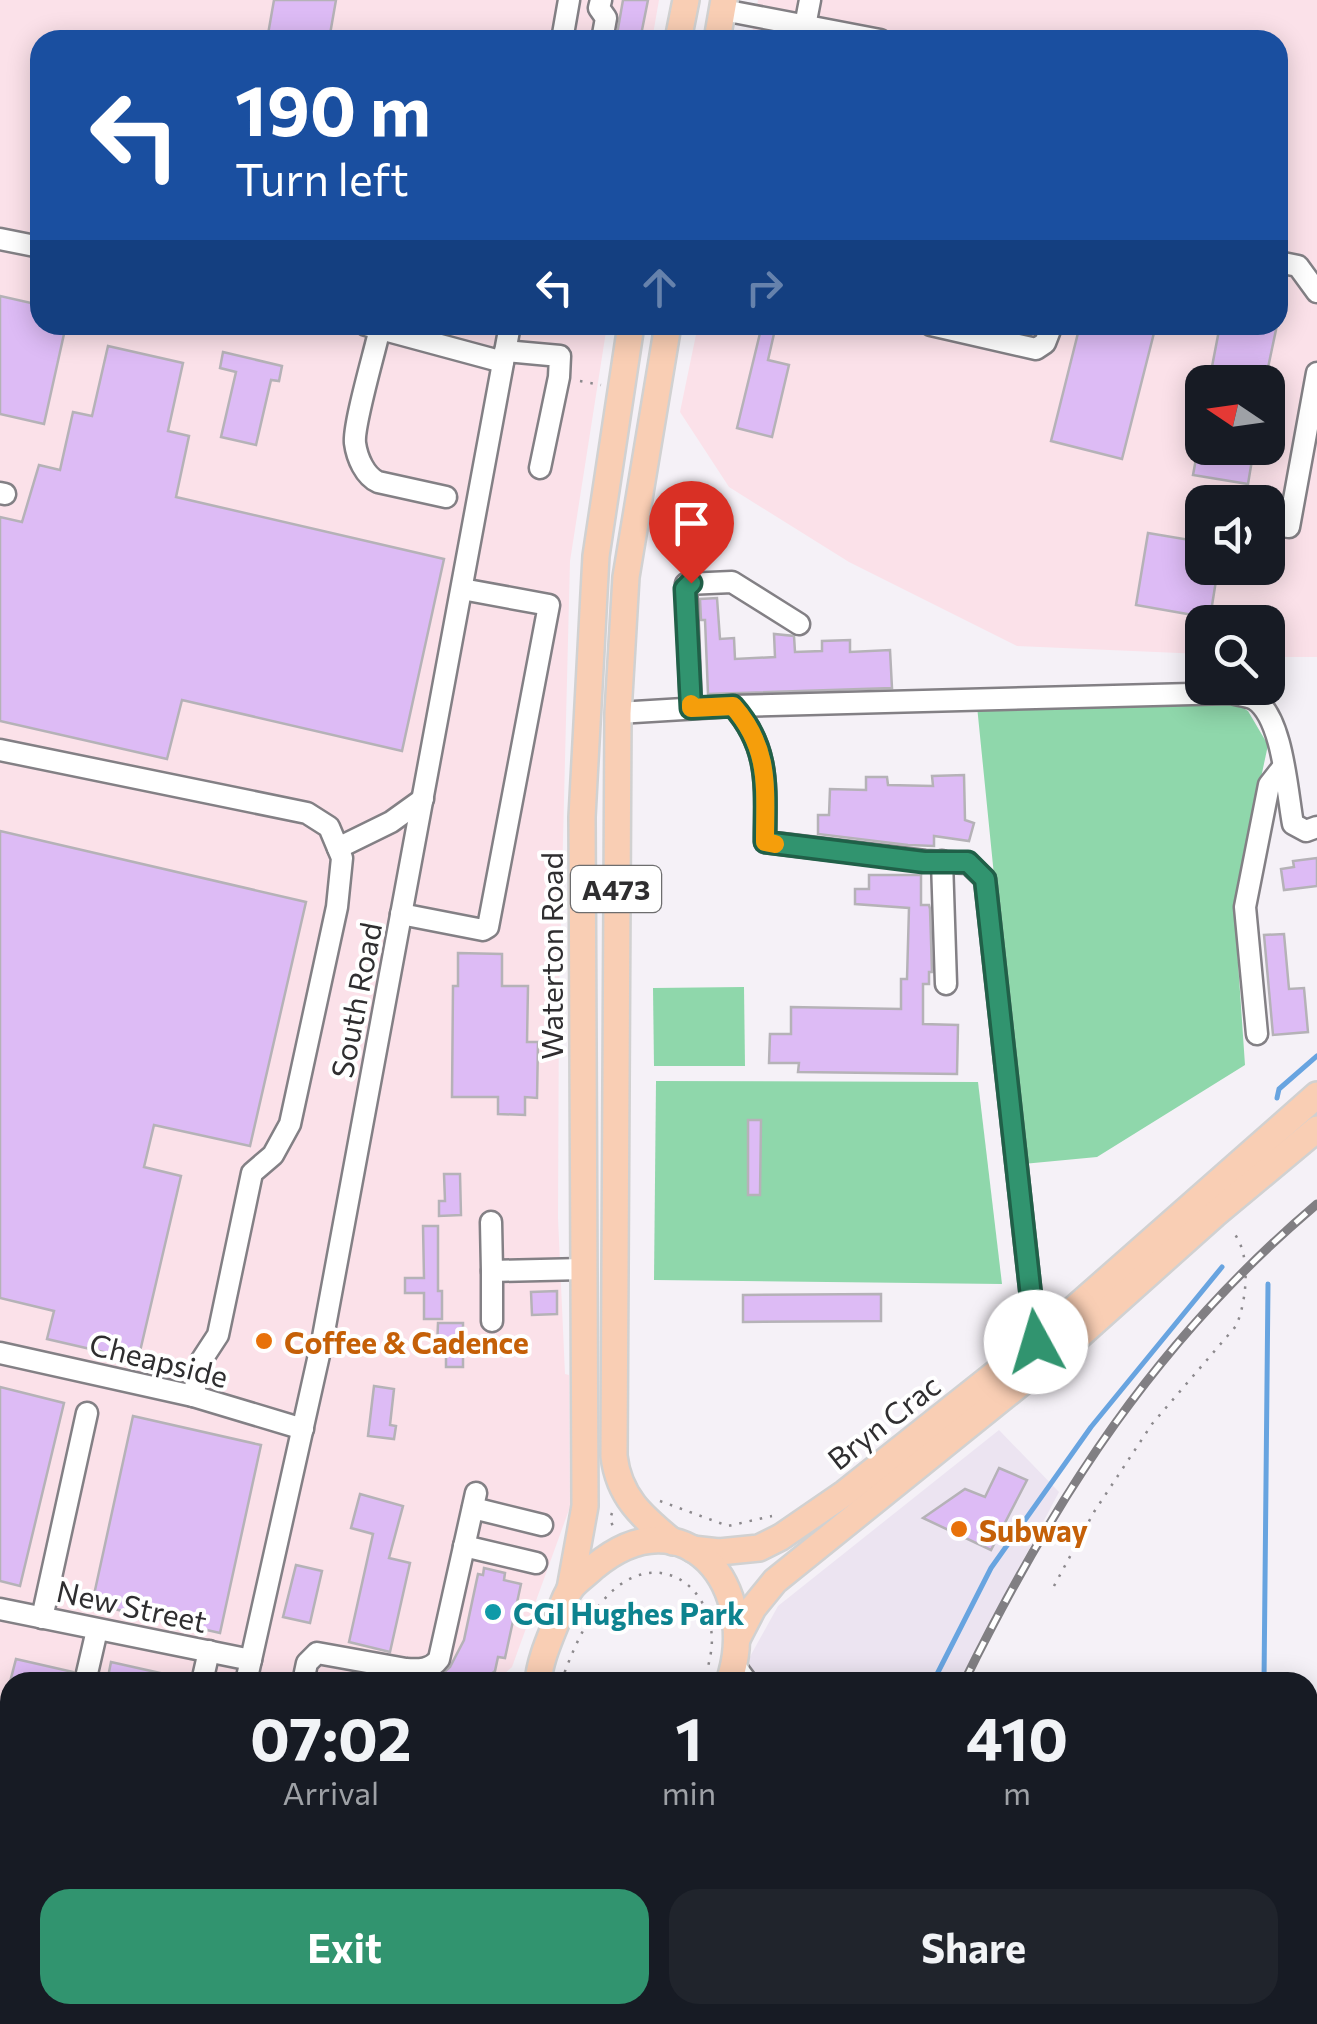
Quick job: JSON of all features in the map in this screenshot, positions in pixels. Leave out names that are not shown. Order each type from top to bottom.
[{"type":"main road","points":[[680,30],[686,0]]},
{"type":"main road","points":[[719,30],[724,5]]},
{"type":"main road","name":"Waterton Road","points":[[538,1672],[570,1588],[585,1506],[582,817],[596,556],[629,335]]},
{"type":"main road","name":"A473","points":[[666,335],[626,577],[618,712],[614,1456],[616,1472],[636,1512],[683,1546]]},
{"type":"main road","name":"Bryn Crac","points":[[570,1588],[608,1556],[635,1544],[744,1551],[782,1538],[1036,1342],[1317,1095]]},
{"type":"main road","name":"Bryn Crac","points":[[738,1638],[753,1608],[774,1581],[1073,1341],[1317,1129]]},
{"type":"main road","points":[[683,1546],[718,1570],[726,1585],[738,1638],[737,1672]]},
{"type":"street","points":[[564,30],[569,0]]},
{"type":"street","points":[[601,0],[599,8],[606,18],[604,30]]},
{"type":"street","points":[[805,26],[810,0]]},
{"type":"street","points":[[724,5],[826,30]]},
{"type":"street","points":[[0,239],[30,245]]},
{"type":"street","points":[[1288,264],[1298,266],[1317,292]]},
{"type":"street","points":[[372,335],[354,441],[364,468],[369,478],[378,482],[446,497]]},
{"type":"street","points":[[409,335],[504,356],[560,356],[540,468]]},
{"type":"street","name":"South Road","points":[[249,1672],[303,1428],[508,335]]},
{"type":"street","points":[[975,335],[1036,349],[1045,344],[1048,335]]},
{"type":"street","points":[[1285,526],[1290,527],[1317,373]]},
{"type":"street","points":[[691,708],[686,584],[732,582],[799,624]]},
{"type":"street","points":[[402,914],[483,930],[488,927],[549,605],[462,589]]},
{"type":"street","points":[[618,712],[1231,693],[1253,698],[1267,712],[1276,729],[1293,824],[1306,831],[1317,827]]},
{"type":"street","points":[[733,706],[750,725],[760,750],[766,788],[765,842],[924,862],[968,862],[985,879],[1036,1342]]},
{"type":"street","points":[[0,750],[307,813],[329,827],[342,858],[338,907],[290,1124],[273,1155],[252,1172],[238,1283],[218,1335],[201,1361],[193,1396]]},
{"type":"street","points":[[1257,1034],[1245,908],[1268,785],[1282,767]]},
{"type":"street","points":[[338,848],[391,822],[423,799]]},
{"type":"street","points":[[942,860],[946,984]]},
{"type":"street","points":[[491,1222],[492,1321]]},
{"type":"street","points":[[492,1272],[584,1270]]},
{"type":"street","name":"Cheapside","points":[[0,1352],[193,1396],[303,1428]]},
{"type":"street","points":[[42,1618],[86,1412]]},
{"type":"street","points":[[305,1672],[317,1653],[406,1669],[435,1665],[474,1501],[542,1525]]},
{"type":"street","points":[[464,1546],[536,1562]]},
{"type":"street","name":"New Street","points":[[0,1609],[252,1660]]},
{"type":"street","points":[[87,1672],[97,1630]]},
{"type":"street","points":[[204,1672],[209,1652]]},
{"type":"path","points":[[559,378],[608,386]]},
{"type":"path","points":[[1054,1586],[1094,1512],[1152,1424],[1236,1326],[1243,1310],[1244,1254],[1238,1237],[1215,1214]]},
{"type":"path","points":[[658,1500],[728,1526],[777,1515]]},
{"type":"path","points":[[566,1672],[598,1608],[627,1580],[658,1571],[687,1582],[703,1606],[711,1629],[705,1672]]},
{"type":"shaded area","points":[[0,0],[659,0],[654,30],[30,30],[30,335],[605,335],[570,561],[558,1218],[565,1374],[569,1375],[570,1507],[512,1667],[506,1672],[0,1672]]},
{"type":"shaded area","points":[[758,0],[1317,0],[1317,657],[1285,657],[1285,605],[1185,605],[1185,653],[1017,646],[849,562],[729,487],[680,412],[696,335],[1288,335],[1288,30],[753,30]]},
{"type":"shaded area","points":[[999,1430],[1059,1492],[964,1672],[742,1672],[778,1606]]},
{"type":"green space","points":[[1185,702],[1185,705],[1238,705],[1248,711],[1268,745],[1234,904],[1245,1065],[1097,1157],[1023,1164],[977,706]]},
{"type":"green space","points":[[744,987],[745,1066],[654,1066],[653,988]]},
{"type":"green space","points":[[656,1081],[978,1082],[1002,1284],[654,1280]]},
{"type":"building","points":[[274,0],[336,0],[331,30],[269,30]]},
{"type":"building","points":[[623,0],[648,0],[642,30],[618,30]]},
{"type":"building","points":[[0,296],[30,303],[30,335],[64,335],[44,424],[0,414]]},
{"type":"building","points":[[760,335],[774,335],[768,360],[789,365],[772,437],[737,428]]},
{"type":"building","points":[[1078,335],[1153,335],[1122,459],[1051,441]]},
{"type":"building","points":[[1218,335],[1275,335],[1269,365],[1212,365]]},
{"type":"building","points":[[108,346],[183,363],[168,431],[189,436],[176,497],[444,559],[402,751],[182,700],[167,759],[0,721],[0,517],[22,522],[39,465],[60,470],[73,412],[92,416]]},
{"type":"building","points":[[223,352],[282,366],[279,381],[271,380],[256,445],[221,437],[236,372],[220,368]]},
{"type":"building","points":[[1195,465],[1251,465],[1248,484],[1193,475]]},
{"type":"building","points":[[1148,533],[1185,539],[1185,585],[1215,585],[1212,605],[1185,605],[1185,614],[1136,605]]},
{"type":"building","points":[[717,598],[720,639],[734,638],[735,659],[775,657],[774,634],[794,636],[795,652],[822,651],[822,641],[850,640],[850,652],[890,650],[892,688],[708,694],[705,620],[701,620],[700,599]]},
{"type":"building","points":[[964,775],[965,820],[974,823],[969,841],[934,836],[934,846],[908,845],[818,834],[818,815],[829,815],[830,789],[866,790],[866,777],[887,777],[888,785],[933,786],[932,776]]},
{"type":"building","points":[[0,831],[306,902],[250,1146],[154,1125],[144,1167],[181,1176],[138,1360],[47,1339],[54,1311],[0,1298]]},
{"type":"building","points":[[1317,858],[1317,886],[1284,890],[1281,869],[1294,867],[1293,861]]},
{"type":"building","points":[[869,875],[921,875],[921,905],[929,905],[930,909],[932,972],[929,984],[923,984],[923,1024],[958,1025],[957,1074],[798,1072],[799,1063],[769,1063],[770,1034],[791,1034],[791,1007],[901,1009],[901,979],[907,979],[909,908],[855,904],[855,889],[869,889]]},
{"type":"building","points":[[1284,934],[1289,989],[1304,988],[1308,1032],[1273,1035],[1264,935]]},
{"type":"building","points":[[458,953],[502,954],[502,986],[528,986],[527,1042],[538,1042],[537,1098],[525,1097],[525,1115],[498,1114],[498,1097],[452,1097],[453,986],[458,986]]},
{"type":"building","points":[[748,1120],[761,1120],[760,1195],[748,1195]]},
{"type":"building","points":[[444,1174],[460,1174],[461,1215],[439,1216],[439,1201],[445,1201]]},
{"type":"building","points":[[423,1226],[438,1226],[442,1319],[424,1319],[424,1293],[405,1293],[405,1278],[424,1278]]},
{"type":"building","points":[[557,1291],[557,1314],[532,1315],[531,1292]]},
{"type":"building","points":[[881,1294],[881,1321],[743,1322],[743,1295]]},
{"type":"building","points":[[438,1323],[463,1323],[463,1367],[446,1367],[446,1349],[437,1349]]},
{"type":"building","points":[[374,1386],[394,1389],[390,1425],[396,1426],[394,1439],[368,1436]]},
{"type":"building","points":[[0,1387],[64,1403],[20,1586],[0,1581]]},
{"type":"building","points":[[133,1416],[261,1445],[220,1633],[92,1604]]},
{"type":"building","points":[[999,1468],[1027,1480],[991,1550],[923,1518],[965,1489],[985,1497]]},
{"type":"building","points":[[360,1494],[403,1506],[389,1558],[410,1563],[390,1652],[349,1642],[373,1534],[351,1528]]},
{"type":"building","points":[[296,1565],[322,1571],[310,1623],[283,1617]]},
{"type":"building","name":"CGI Hughes Park","points":[[484,1568],[505,1573],[504,1580],[521,1584],[505,1658],[498,1657],[494,1672],[444,1672],[464,1640],[478,1574],[483,1575]]},
{"type":"building","points":[[16,1659],[73,1672],[13,1672]]},
{"type":"building","points":[[111,1662],[156,1672],[109,1672]]},
{"type":"waterway","points":[[1277,1098],[1279,1089],[1317,1056]]},
{"type":"waterway","points":[[938,1672],[991,1568],[1091,1427],[1222,1267]]},
{"type":"waterway","points":[[1264,1672],[1268,1284]]},
{"type":"railway","points":[[969,1672],[1035,1548],[1115,1424],[1207,1310],[1317,1204]]},
{"type":"slow traffic","points":[[691,704],[691,708],[733,706],[750,725],[760,750],[766,788],[765,842],[775,844]]},
{"type":"place","name":"Coffee & Cadence","points":[[264,1341]]},
{"type":"place","name":"Subway","points":[[959,1529]]},
{"type":"place","name":"CGI Hughes Park","points":[[493,1612]]},
{"type":"route","points":[[691,583],[685,589],[691,708],[733,706],[750,725],[760,750],[766,788],[765,842],[924,862],[968,862],[985,879],[1036,1342]]}]
